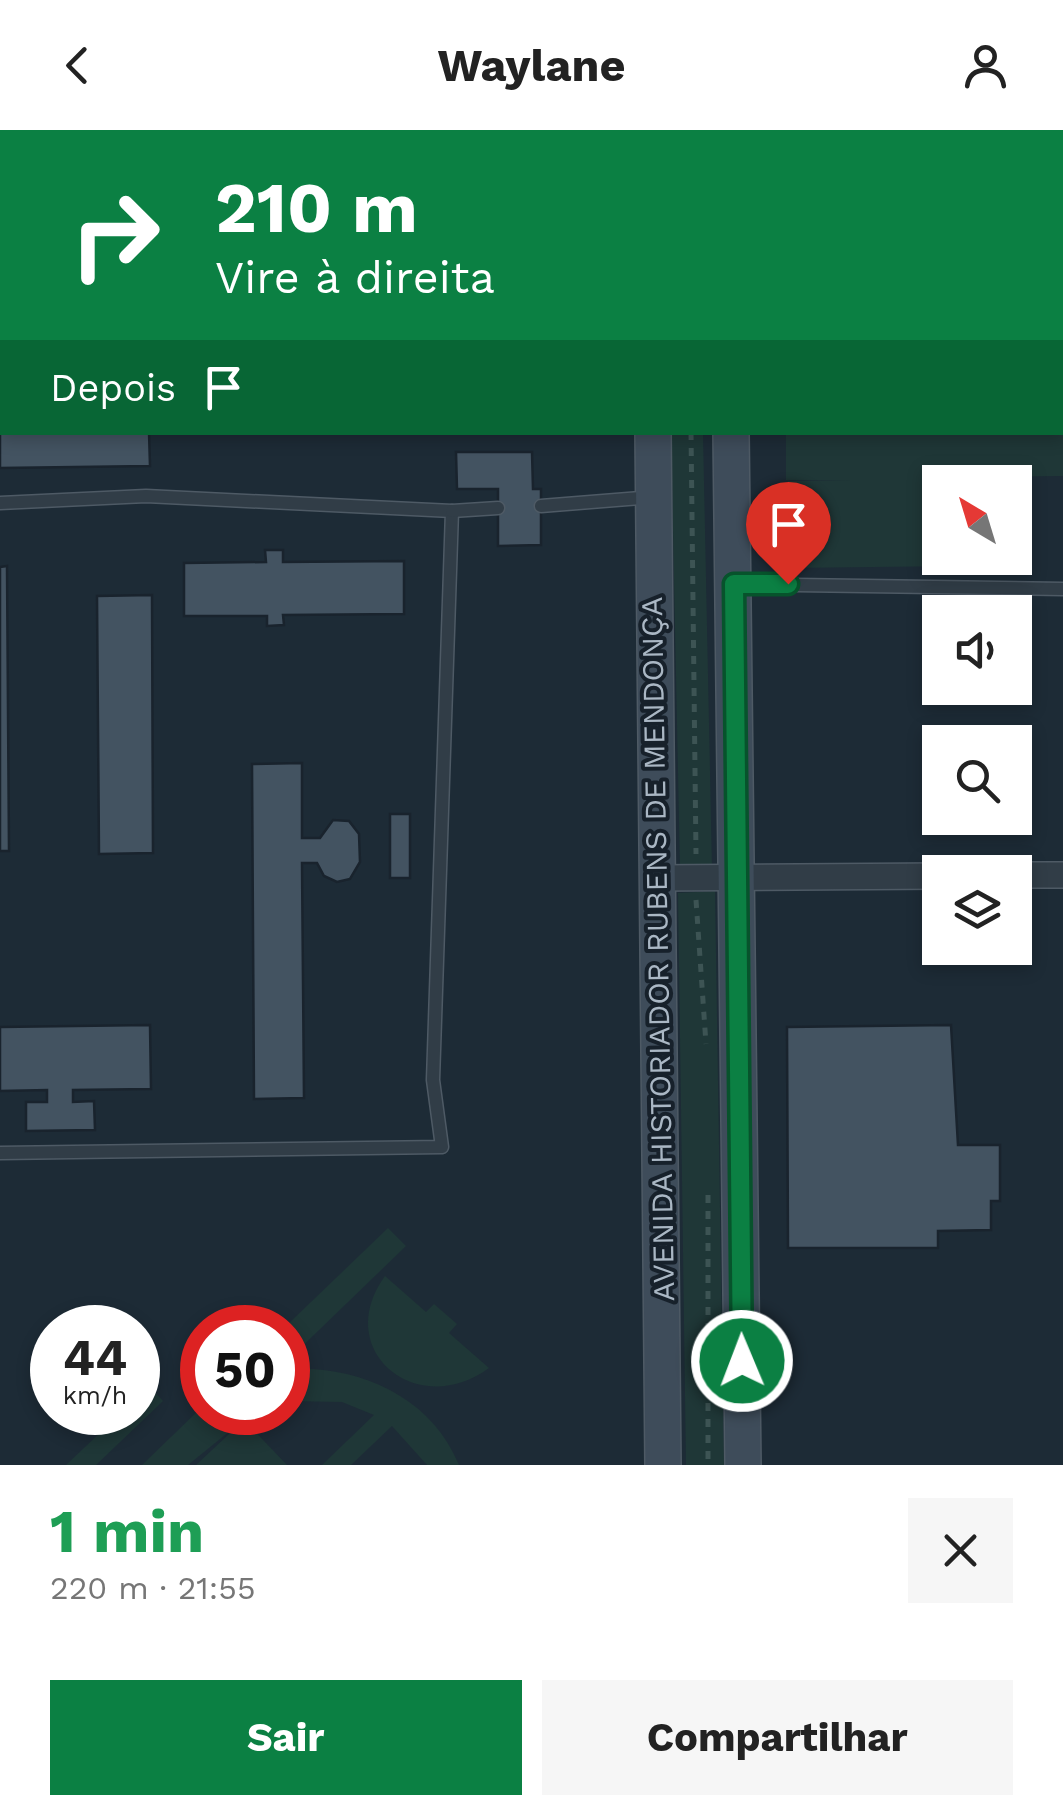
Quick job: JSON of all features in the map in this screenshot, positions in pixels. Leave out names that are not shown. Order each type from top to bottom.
[{"type":"main road","name":"AVENIDA HISTORIADOR RUBENS DE MENDONÇA","points":[[652,435],[663,1465]]},
{"type":"main road","points":[[732,435],[743,1465]]},
{"type":"street","points":[[1032,876],[1063,875]]},
{"type":"street","points":[[656,878],[922,876]]},
{"type":"lane","points":[[0,503],[146,496],[452,511],[498,508]]},
{"type":"lane","points":[[540,506],[653,496]]},
{"type":"lane","points":[[0,1153],[442,1147],[433,1080],[452,511]]},
{"type":"lane","points":[[734,584],[1063,589]]},
{"type":"path","points":[[691,435],[696,877],[707,1054]]},
{"type":"path","points":[[708,1184],[708,1465]]},
{"type":"green space","points":[[671,435],[703,435],[712,869],[680,869]]},
{"type":"green space","points":[[786,435],[1063,435],[1063,476],[1032,476],[1032,465],[922,465],[922,566],[789,568],[788,481],[850,480],[786,480]]},
{"type":"green space","points":[[715,891],[724,1465],[686,1465],[678,893]]},
{"type":"green space","points":[[388,1228],[406,1246],[310,1339],[308,1305]]},
{"type":"green space","points":[[385,1276],[426,1312],[434,1304],[457,1324],[449,1333],[489,1368],[462,1382],[435,1386],[410,1382],[390,1370],[375,1352],[368,1329],[371,1303]]},
{"type":"green space","points":[[310,1369],[358,1377],[400,1396],[434,1425],[459,1465],[427,1465],[392,1426],[351,1465],[322,1465],[374,1415],[342,1402],[310,1401]]},
{"type":"green space","points":[[180,1428],[180,1435],[225,1435],[188,1465],[142,1465]]},
{"type":"green space","points":[[98,1435],[127,1435],[96,1465],[66,1465]]},
{"type":"green space","points":[[228,1435],[258,1435],[287,1465],[196,1465]]},
{"type":"building","points":[[0,435],[149,435],[150,466],[0,468]]},
{"type":"building","points":[[456,452],[532,452],[533,489],[541,489],[541,545],[498,546],[498,489],[457,489]]},
{"type":"building","points":[[265,550],[283,550],[283,562],[404,561],[404,614],[283,615],[284,625],[267,626],[267,616],[184,616],[184,563],[266,562]]},
{"type":"building","points":[[7,566],[9,851],[0,851],[0,567]]},
{"type":"building","points":[[152,595],[153,853],[99,854],[97,596]]},
{"type":"building","points":[[302,763],[302,838],[320,838],[333,820],[349,821],[359,834],[360,862],[350,879],[337,882],[324,876],[317,863],[302,863],[304,1098],[254,1099],[252,764]]},
{"type":"building","points":[[390,814],[410,814],[410,878],[390,878]]},
{"type":"building","points":[[150,1025],[151,1089],[73,1090],[73,1102],[94,1101],[95,1130],[26,1131],[26,1102],[47,1102],[47,1090],[0,1091],[0,1027]]},
{"type":"building","points":[[951,1025],[958,1145],[1000,1145],[1000,1201],[991,1201],[991,1230],[938,1231],[938,1248],[788,1248],[787,1027]]},
{"type":"route","points":[[742,1361],[734,584],[788,584]]}]
